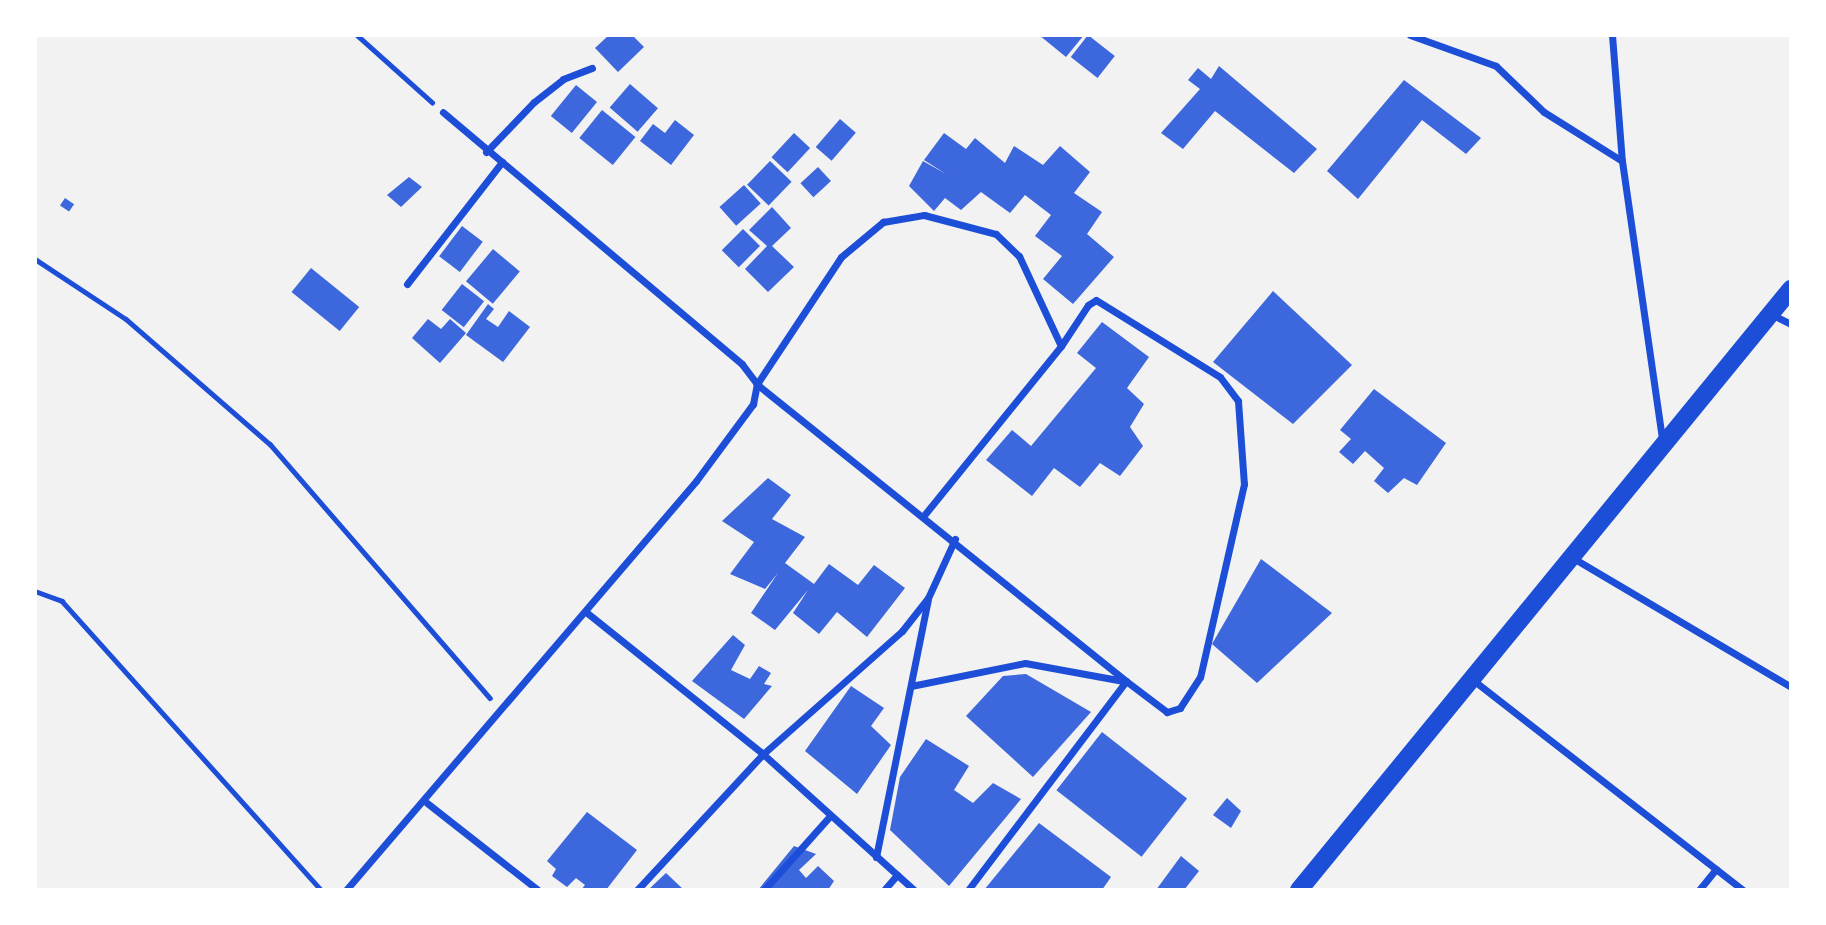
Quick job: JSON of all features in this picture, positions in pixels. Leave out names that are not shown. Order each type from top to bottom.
[{"type":"main road","points":[[1299,890],[1662,441],[1791,289]]},
{"type":"street","points":[[1410,35],[1496,66],[1544,112],[1622,161]]},
{"type":"street","points":[[1612,35],[1622,161],[1662,441]]},
{"type":"street","points":[[486,152],[534,102],[563,79],[592,68]]},
{"type":"street","points":[[443,112],[486,152],[502,162],[742,364],[757,384],[925,514],[1167,712],[1180,708],[1200,677],[1244,485],[1238,401],[1220,377],[1096,300],[925,514]]},
{"type":"street","points":[[407,284],[502,162]]},
{"type":"street","points":[[346,890],[426,803],[696,481],[753,404],[757,384],[842,257],[883,222],[924,215],[996,234],[1019,256],[1061,346]]},
{"type":"street","points":[[1771,313],[1791,324]]},
{"type":"street","points":[[876,857],[928,598],[955,539]]},
{"type":"street","points":[[1570,556],[1791,687]]},
{"type":"street","points":[[637,890],[763,754],[902,631],[928,598]]},
{"type":"street","points":[[586,612],[763,754],[914,890]]},
{"type":"street","points":[[911,685],[1025,663],[1126,681]]},
{"type":"street","points":[[1471,678],[1743,890]]},
{"type":"street","points":[[968,890],[1126,681]]},
{"type":"street","points":[[426,803],[538,890]]},
{"type":"street","points":[[764,890],[830,816]]},
{"type":"street","points":[[1699,890],[1716,869]]},
{"type":"street","points":[[884,890],[897,875]]},
{"type":"path","points":[[357,35],[443,112]]},
{"type":"path","points":[[35,258],[126,319],[270,444],[378,562],[502,713]]},
{"type":"path","points":[[35,591],[62,601],[321,890]]},
{"type":"building","points":[[609,35],[632,35],[644,47],[618,72],[595,48]]},
{"type":"building","points":[[1039,35],[1084,35],[1066,57]]},
{"type":"building","points":[[1088,35],[1115,56],[1098,78],[1071,57]]},
{"type":"building","points":[[1219,66],[1317,149],[1294,173],[1215,111],[1183,149],[1161,133],[1200,89],[1188,80],[1198,68],[1211,79]]},
{"type":"building","points":[[1404,80],[1481,138],[1466,154],[1422,120],[1358,199],[1327,171]]},
{"type":"building","points":[[630,84],[658,108],[638,132],[610,107]]},
{"type":"building","points":[[576,85],[597,102],[572,133],[551,116]]},
{"type":"building","points":[[602,110],[635,137],[613,165],[579,138]]},
{"type":"building","points":[[840,119],[856,133],[832,161],[816,147]]},
{"type":"building","points":[[675,120],[694,135],[671,165],[640,141],[653,124],[665,133]]},
{"type":"building","points":[[794,133],[810,148],[788,172],[771,157]]},
{"type":"building","points":[[944,133],[966,149],[975,138],[1005,163],[1014,146],[1043,165],[1060,146],[1090,172],[1074,193],[1102,212],[1087,234],[1114,257],[1073,304],[1043,279],[1062,256],[1035,236],[1051,215],[1025,195],[1010,213],[981,192],[961,210],[945,198],[934,211],[909,186],[923,161],[946,174],[924,160]]},
{"type":"building","points":[[770,161],[792,182],[769,206],[747,185]]},
{"type":"building","points":[[818,167],[831,181],[813,197],[800,183]]},
{"type":"building","points":[[409,177],[422,187],[401,207],[387,195]]},
{"type":"building","points":[[744,185],[761,204],[736,226],[719,207]]},
{"type":"building","points":[[65,198],[74,204],[69,212],[60,205]]},
{"type":"building","points":[[772,207],[791,228],[772,246],[794,267],[768,292],[745,269],[767,246],[749,230]]},
{"type":"building","points":[[462,226],[483,242],[460,272],[439,256]]},
{"type":"building","points":[[743,229],[760,246],[739,267],[722,250]]},
{"type":"building","points":[[493,249],[520,271],[493,304],[466,281]]},
{"type":"building","points":[[311,268],[359,307],[340,331],[291,292]]},
{"type":"building","points":[[462,284],[484,301],[464,327],[442,310]]},
{"type":"building","points":[[1273,291],[1352,365],[1293,424],[1213,362]]},
{"type":"building","points":[[488,304],[494,309],[486,319],[498,327],[509,311],[530,327],[503,362],[466,335]]},
{"type":"building","points":[[428,319],[441,329],[450,319],[466,333],[440,363],[412,338]]},
{"type":"building","points":[[1102,322],[1149,357],[1127,388],[1144,404],[1130,427],[1143,446],[1120,476],[1100,463],[1080,487],[1054,468],[1032,496],[986,460],[1012,430],[1031,446],[1096,368],[1077,353]]},
{"type":"building","points":[[1374,389],[1446,443],[1417,485],[1404,478],[1388,493],[1374,481],[1384,468],[1365,451],[1353,464],[1339,452],[1351,439],[1340,430]]},
{"type":"building","points":[[768,478],[791,495],[772,519],[805,537],[785,563],[814,584],[829,564],[858,585],[874,565],[905,588],[867,637],[837,612],[819,634],[793,613],[808,590],[775,630],[751,613],[778,573],[765,589],[730,574],[754,542],[722,521]]},
{"type":"building","points":[[1261,559],[1332,613],[1257,683],[1212,644]]},
{"type":"building","points":[[733,635],[745,645],[731,670],[750,679],[759,666],[771,673],[764,684],[772,686],[744,719],[692,681]]},
{"type":"building","points":[[1026,674],[1091,712],[1033,777],[966,716],[1003,676]]},
{"type":"building","points":[[851,686],[884,708],[871,726],[891,745],[857,794],[805,751]]},
{"type":"building","points":[[1102,732],[1187,798],[1142,857],[1056,790]]},
{"type":"building","points":[[926,739],[969,766],[954,790],[973,803],[993,783],[1021,799],[949,886],[890,830],[900,777]]},
{"type":"building","points":[[1227,798],[1241,811],[1231,828],[1213,815]]},
{"type":"building","points":[[587,812],[637,850],[606,890],[581,890],[585,885],[576,878],[567,887],[552,876],[556,869],[547,861]]},
{"type":"building","points":[[1039,823],[1111,877],[1102,890],[984,890]]},
{"type":"building","points":[[794,846],[816,854],[799,870],[806,878],[818,866],[834,881],[828,890],[758,890]]},
{"type":"building","points":[[1181,856],[1199,871],[1184,890],[1156,890]]},
{"type":"building","points":[[666,873],[684,890],[648,890]]}]
